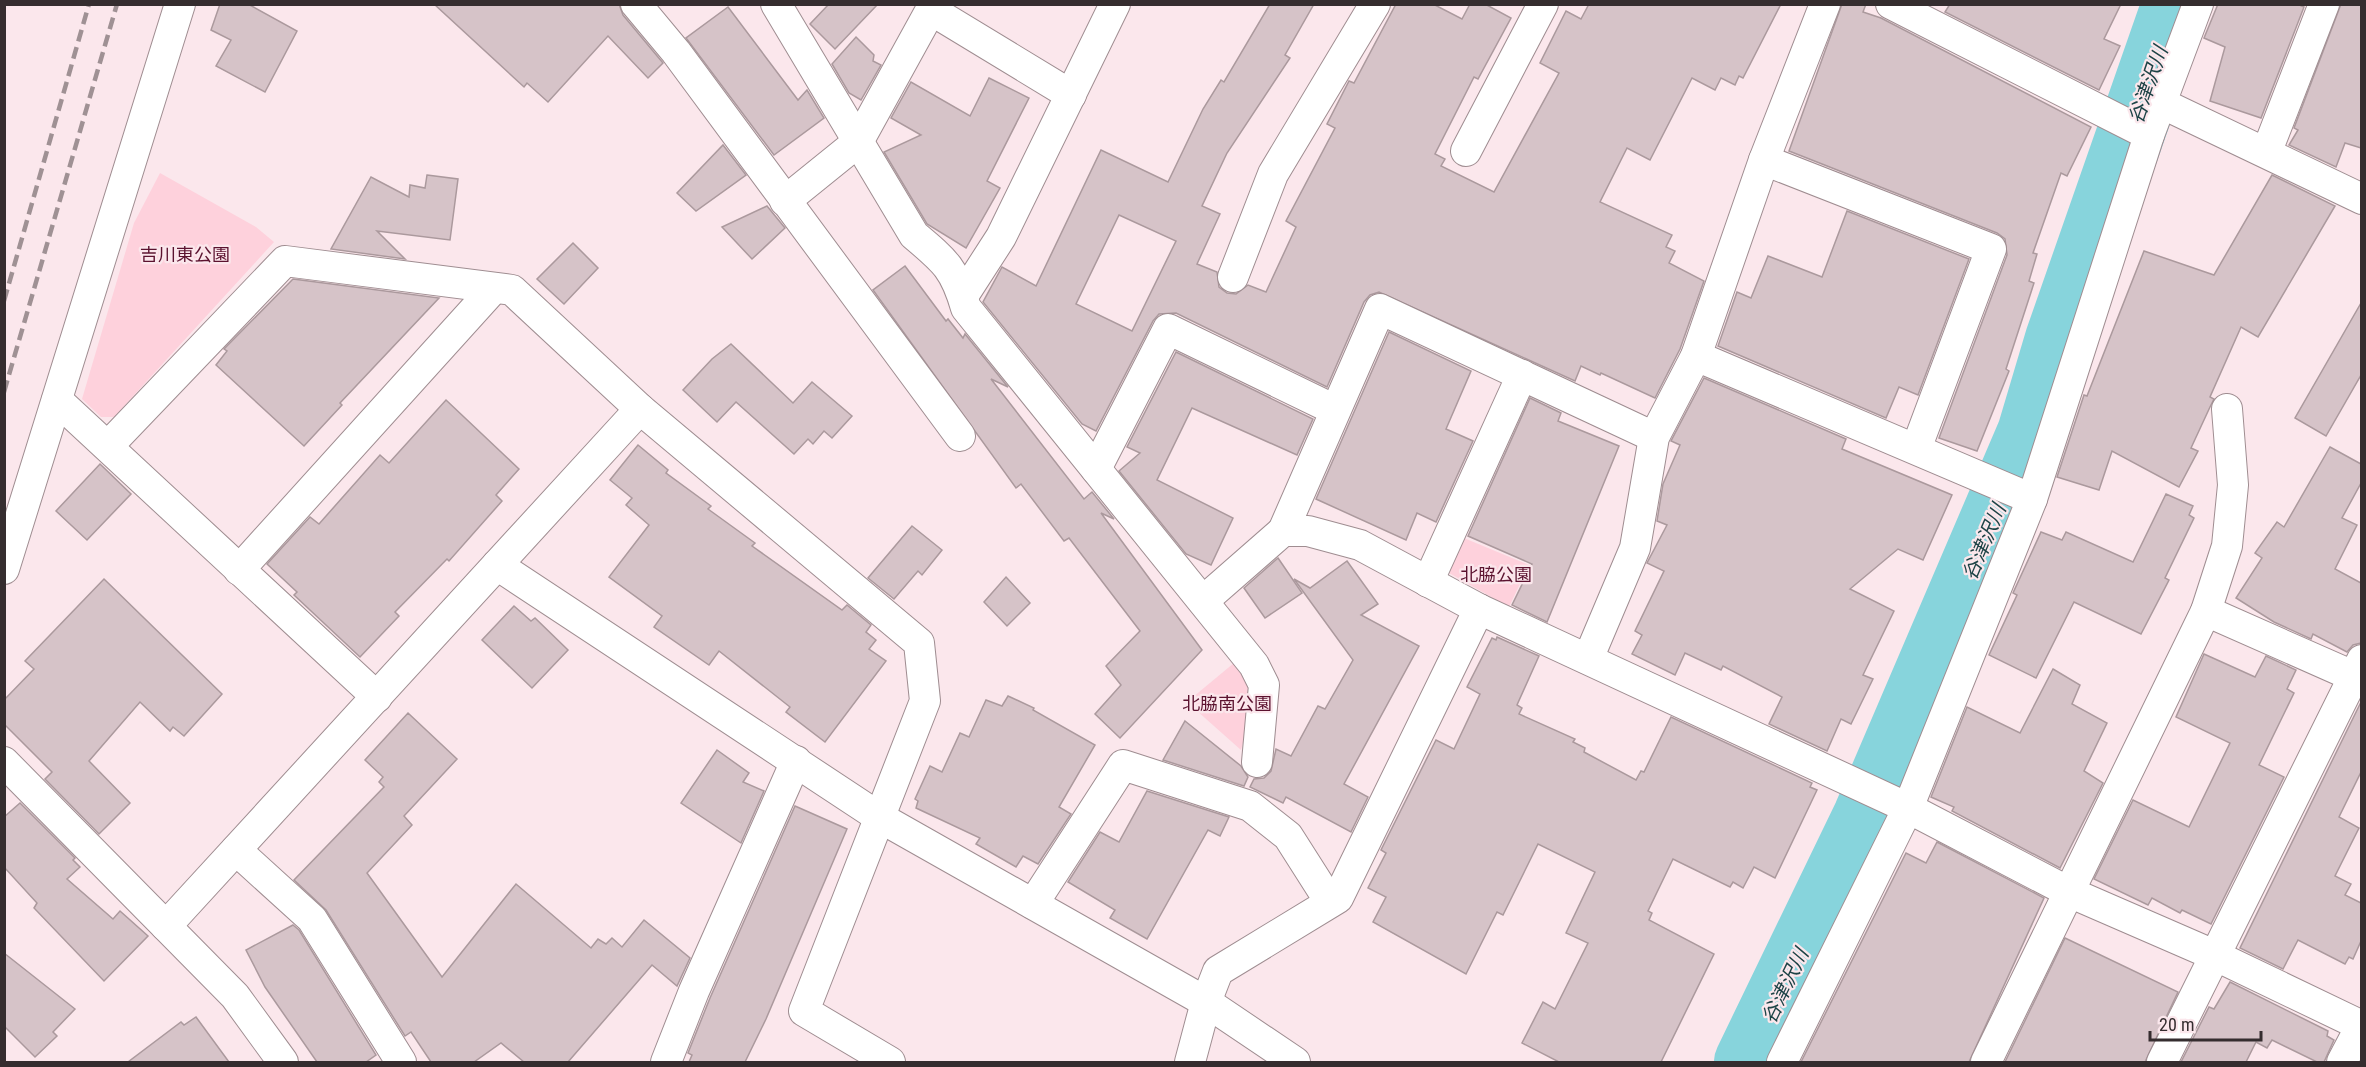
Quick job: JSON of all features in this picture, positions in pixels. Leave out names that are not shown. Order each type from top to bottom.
[{"type":"street","points":[[4,569],[180,4]]},
{"type":"street","points":[[636,4],[676,52],[960,436]]},
{"type":"street","points":[[776,4],[914,235],[942,259],[957,278],[966,308],[1254,665],[1264,685],[1257,762]]},
{"type":"street","points":[[963,296],[1001,237],[1115,4]]},
{"type":"street","points":[[1233,276],[1273,174],[1375,4]]},
{"type":"street","points":[[1466,151],[1543,4]]},
{"type":"street","points":[[1588,659],[1635,548],[1654,437],[1696,356],[1764,160],[1825,4]]},
{"type":"street","points":[[1892,4],[2149,135]]},
{"type":"street","points":[[1782,1062],[1908,808],[2032,499],[2149,135],[2198,4]]},
{"type":"street","points":[[2267,151],[2324,4]]},
{"type":"street","points":[[785,201],[858,142],[933,7],[1071,95]]},
{"type":"street","points":[[2161,103],[2267,151],[2361,199]]},
{"type":"street","points":[[1764,160],[1991,249],[1916,449]]},
{"type":"street","points":[[108,446],[285,261],[512,290],[640,409],[919,643],[925,701],[804,1011],[890,1062]]},
{"type":"street","points":[[239,570],[494,288]]},
{"type":"street","points":[[1203,601],[1283,531],[1380,309],[1654,437]]},
{"type":"street","points":[[1096,469],[1168,328],[1335,410]]},
{"type":"street","points":[[1696,356],[2032,499]]},
{"type":"street","points":[[1428,582],[1522,375]]},
{"type":"street","points":[[57,400],[377,697]]},
{"type":"street","points":[[166,926],[640,409]]},
{"type":"street","points":[[1986,1062],[2206,611],[2227,546],[2234,485],[2227,409]]},
{"type":"street","points":[[1283,531],[1308,531],[1360,545],[1479,609],[1908,808],[2069,892],[2214,955],[2361,1025],[2342,1062]]},
{"type":"street","points":[[497,565],[879,816],[1206,1002],[1295,1062]]},
{"type":"street","points":[[1190,1062],[1206,1002],[1218,971],[1338,898],[1479,609]]},
{"type":"street","points":[[2162,1062],[2214,955],[2359,672],[2206,611]]},
{"type":"street","points":[[4,762],[235,996],[283,1062]]},
{"type":"street","points":[[666,1062],[694,991],[796,762]]},
{"type":"street","points":[[1033,904],[1123,765],[1250,806],[1288,836],[1330,902]]},
{"type":"street","points":[[236,850],[312,919],[401,1062]]},
{"type":"green space","name":"吉川東公園","points":[[160,173],[256,227],[274,242],[114,417],[101,417],[82,399],[134,223]]},
{"type":"green space","name":"北脇公園","points":[[1459,536],[1529,565],[1509,607],[1449,573],[1446,563]]},
{"type":"green space","name":"北脇南公園","points":[[1234,663],[1251,682],[1255,699],[1241,750],[1187,702]]},
{"type":"building","points":[[220,4],[248,4],[297,31],[265,92],[216,66],[231,40],[211,30]]},
{"type":"building","points":[[434,4],[619,4],[623,15],[663,63],[648,78],[608,36],[548,102],[527,83],[524,87]]},
{"type":"building","points":[[829,4],[878,4],[835,49],[810,24]]},
{"type":"building","points":[[1270,4],[1314,4],[1285,55],[1290,58],[1227,153],[1202,206],[1220,214],[1197,264],[1217,272],[1219,287],[1227,293],[1236,294],[1248,285],[1266,292],[1296,227],[1286,221],[1335,128],[1327,124],[1349,81],[1354,83],[1396,4],[1433,4],[1462,19],[1470,4],[1485,4],[1511,18],[1478,79],[1474,77],[1435,154],[1445,159],[1441,166],[1494,192],[1559,73],[1540,63],[1566,11],[1581,19],[1589,4],[1781,4],[1743,78],[1739,76],[1735,85],[1721,78],[1715,90],[1692,78],[1650,160],[1627,148],[1600,202],[1672,235],[1666,247],[1675,251],[1669,263],[1704,281],[1680,349],[1655,398],[1581,366],[1575,381],[1379,292],[1370,295],[1364,302],[1327,387],[1176,313],[1159,314],[1153,321],[1096,431],[1082,424],[983,302],[1002,267],[1036,286],[1101,150],[1168,182],[1203,109],[1221,80],[1224,82]],"holes":[[[1119,215],[1176,241],[1132,331],[1076,304]]]},
{"type":"building","points":[[1842,4],[1866,4],[1863,12],[1881,18],[2091,127],[2067,176],[2061,173],[2033,253],[2037,254],[2029,281],[2034,283],[2006,369],[2009,371],[1977,451],[1939,438],[2007,255],[2005,239],[1997,233],[1789,151]]},
{"type":"building","points":[[1950,4],[2121,4],[2104,39],[2120,46],[2099,90],[1945,12]]},
{"type":"building","points":[[2218,4],[2297,4],[2304,7],[2261,118],[2210,101],[2225,47],[2204,38]]},
{"type":"building","points":[[2341,4],[2361,4],[2361,148],[2345,143],[2336,167],[2289,145],[2298,130],[2294,128]]},
{"type":"building","points":[[728,7],[798,100],[807,90],[824,118],[774,155],[686,38]]},
{"type":"building","points":[[856,37],[874,55],[873,61],[881,65],[861,100],[849,93],[832,64]]},
{"type":"building","points":[[989,78],[1029,98],[987,181],[1000,188],[966,248],[927,224],[884,152],[921,135],[891,118],[911,82],[970,116]]},
{"type":"building","points":[[723,145],[746,175],[696,211],[677,193]]},
{"type":"building","points":[[427,175],[458,179],[450,240],[377,231],[405,259],[331,249],[371,177],[409,197],[410,185],[425,188]]},
{"type":"building","points":[[2272,175],[2335,206],[2258,337],[2241,327],[2210,397],[2214,399],[2191,448],[2198,451],[2179,487],[2112,451],[2099,490],[2057,477],[2084,395],[2087,396],[2144,251],[2214,275]]},
{"type":"building","points":[[767,206],[785,228],[752,259],[722,227]]},
{"type":"building","points":[[1847,211],[1969,259],[1918,395],[1899,387],[1886,418],[1718,346],[1737,292],[1751,298],[1768,256],[1822,277]]},
{"type":"building","points":[[573,243],[598,268],[564,304],[537,279]]},
{"type":"building","points":[[905,266],[946,321],[948,319],[963,338],[965,334],[1008,387],[991,379],[1084,499],[1092,492],[1114,519],[1101,513],[1202,650],[1120,738],[1095,714],[1121,685],[1106,666],[1140,631],[1069,538],[1064,541],[1021,484],[1016,488],[873,290]]},
{"type":"building","points":[[293,279],[439,298],[340,403],[342,405],[304,446],[216,365],[227,351],[224,349]]},
{"type":"building","points":[[2361,303],[2361,375],[2326,436],[2295,418]]},
{"type":"building","points":[[1389,332],[1471,371],[1446,429],[1473,441],[1436,522],[1417,513],[1406,540],[1316,499]]},
{"type":"building","points":[[731,344],[793,403],[812,382],[852,416],[832,438],[824,431],[813,444],[808,439],[794,454],[736,402],[717,422],[683,390],[712,359]]},
{"type":"building","points":[[1176,352],[1313,419],[1297,455],[1192,408],[1157,480],[1233,518],[1211,565],[1186,554],[1119,471],[1140,453],[1127,447]]},
{"type":"building","points":[[1704,378],[1846,439],[1842,449],[1952,495],[1923,560],[1898,549],[1850,589],[1894,611],[1863,675],[1873,679],[1851,724],[1841,719],[1827,751],[1769,724],[1782,697],[1723,666],[1721,670],[1685,653],[1675,675],[1632,654],[1642,635],[1635,631],[1664,571],[1647,563],[1667,525],[1657,521],[1663,484],[1680,445],[1671,441]]},
{"type":"building","points":[[1530,398],[1561,413],[1558,421],[1619,446],[1547,622],[1512,605],[1532,564],[1468,536]]},
{"type":"building","points":[[446,400],[519,469],[496,495],[502,501],[449,561],[447,559],[395,612],[399,616],[360,657],[294,595],[297,592],[267,564],[310,517],[319,524],[380,455],[389,463]]},
{"type":"building","points":[[638,445],[668,470],[666,473],[711,506],[708,509],[755,543],[752,546],[842,610],[847,605],[871,625],[866,632],[876,640],[869,649],[886,661],[825,742],[786,712],[790,707],[719,651],[709,665],[654,627],[662,616],[609,577],[649,525],[626,505],[632,498],[610,480]]},
{"type":"building","points":[[2330,447],[2361,464],[2361,483],[2342,518],[2357,525],[2335,569],[2361,583],[2361,643],[2353,645],[2347,652],[2313,634],[2311,639],[2274,622],[2236,598],[2262,558],[2255,553],[2277,522],[2284,527]]},
{"type":"building","points":[[100,464],[131,494],[87,540],[56,511]]},
{"type":"building","points":[[2166,494],[2193,506],[2189,515],[2194,518],[2165,578],[2169,580],[2141,634],[2074,602],[2036,678],[1989,655],[2017,595],[2013,593],[2041,532],[2062,540],[2066,532],[2133,562]]},
{"type":"building","points":[[912,526],[942,550],[922,575],[918,571],[894,599],[868,578]]},
{"type":"building","points":[[1278,558],[1302,593],[1265,618],[1244,588]]},
{"type":"building","points":[[1347,561],[1378,604],[1361,615],[1419,646],[1344,784],[1368,797],[1351,832],[1286,797],[1283,803],[1250,787],[1254,779],[1264,778],[1271,771],[1276,749],[1291,756],[1318,706],[1325,709],[1353,660],[1294,579],[1310,588]]},
{"type":"building","points":[[1006,577],[1030,603],[1007,626],[984,602]]},
{"type":"building","points":[[104,579],[222,694],[184,736],[173,727],[170,731],[140,702],[89,761],[130,803],[99,834],[45,779],[52,772],[4,724],[4,700],[34,669],[25,661]]},
{"type":"building","points":[[514,606],[531,621],[535,618],[568,650],[532,688],[482,640]]},
{"type":"building","points":[[1497,637],[1539,656],[1517,705],[1522,708],[1519,714],[1575,739],[1573,742],[1585,748],[1584,752],[1636,780],[1641,771],[1644,772],[1671,717],[1812,783],[1810,787],[1817,790],[1775,878],[1754,867],[1743,888],[1733,882],[1730,887],[1673,859],[1648,911],[1652,913],[1649,920],[1714,954],[1661,1062],[1559,1062],[1522,1043],[1543,1002],[1555,1009],[1588,943],[1566,933],[1595,872],[1538,844],[1503,915],[1497,912],[1466,974],[1373,922],[1386,897],[1368,888],[1386,853],[1381,850],[1436,740],[1454,749],[1480,694],[1467,687],[1492,638],[1496,640]]},
{"type":"building","points":[[2204,654],[2255,677],[2266,656],[2296,670],[2287,689],[2294,693],[2259,765],[2284,777],[2211,924],[2182,910],[2180,913],[2152,898],[2148,905],[2094,879],[2133,800],[2189,827],[2230,743],[2176,717]]},
{"type":"building","points":[[2053,669],[2080,685],[2072,704],[2107,723],[2084,771],[2103,783],[2060,868],[1952,811],[1954,807],[1931,797],[1967,707],[2020,733]]},
{"type":"building","points":[[1008,696],[1034,708],[1033,710],[1095,745],[1059,807],[1071,814],[1038,864],[1023,856],[1016,867],[976,844],[980,838],[916,808],[918,801],[915,799],[930,766],[942,772],[960,733],[969,737],[986,700],[1002,706]]},
{"type":"building","points":[[2361,702],[2361,772],[2339,817],[2359,828],[2335,876],[2351,884],[2345,895],[2361,903],[2361,941],[2353,959],[2349,957],[2345,964],[2298,940],[2283,969],[2240,948]]},
{"type":"building","points":[[408,713],[457,759],[404,816],[412,825],[367,873],[442,977],[516,884],[591,948],[598,939],[606,944],[612,938],[622,947],[644,920],[690,958],[677,986],[652,965],[568,1062],[524,1062],[501,1043],[474,1062],[431,1062],[411,1032],[405,1036],[326,910],[294,880],[384,787],[379,782],[383,777],[365,760]]},
{"type":"building","points":[[1185,721],[1241,766],[1248,777],[1244,786],[1163,760]]},
{"type":"building","points":[[717,750],[749,773],[743,782],[764,791],[741,843],[681,803]]},
{"type":"building","points":[[1147,791],[1229,817],[1220,836],[1208,830],[1147,939],[1110,918],[1115,910],[1068,882],[1100,832],[1119,842]]},
{"type":"building","points":[[20,803],[75,858],[73,860],[80,867],[67,879],[113,919],[120,911],[148,936],[104,981],[34,908],[37,903],[4,867],[4,817]]},
{"type":"building","points":[[795,806],[847,829],[766,1019],[745,1062],[689,1062],[692,1055],[688,1053],[710,998]]},
{"type":"building","points":[[1937,842],[2044,898],[1969,1062],[1801,1062],[1906,853],[1926,863]]},
{"type":"building","points":[[293,925],[299,930],[376,1055],[366,1062],[317,1062],[265,987],[246,950]]},
{"type":"building","points":[[2065,938],[2178,992],[2145,1062],[2005,1062]]},
{"type":"building","points":[[4,953],[75,1009],[53,1032],[57,1036],[35,1057],[4,1026]]},
{"type":"building","points":[[2230,982],[2328,1031],[2327,1036],[2334,1040],[2324,1062],[2317,1062],[2272,1040],[2267,1048],[2256,1042],[2246,1062],[2181,1062],[2209,1007],[2214,1009]]},
{"type":"building","points":[[196,1017],[229,1062],[128,1062],[181,1022],[184,1025]]},
{"type":"waterway","name":"谷津沢川","points":[[1748,1062],[1867,816],[2031,433],[2059,339],[2176,4]]},
{"type":"railway","points":[[4,301],[89,4]]},
{"type":"railway","points":[[4,392],[117,4]]}]
